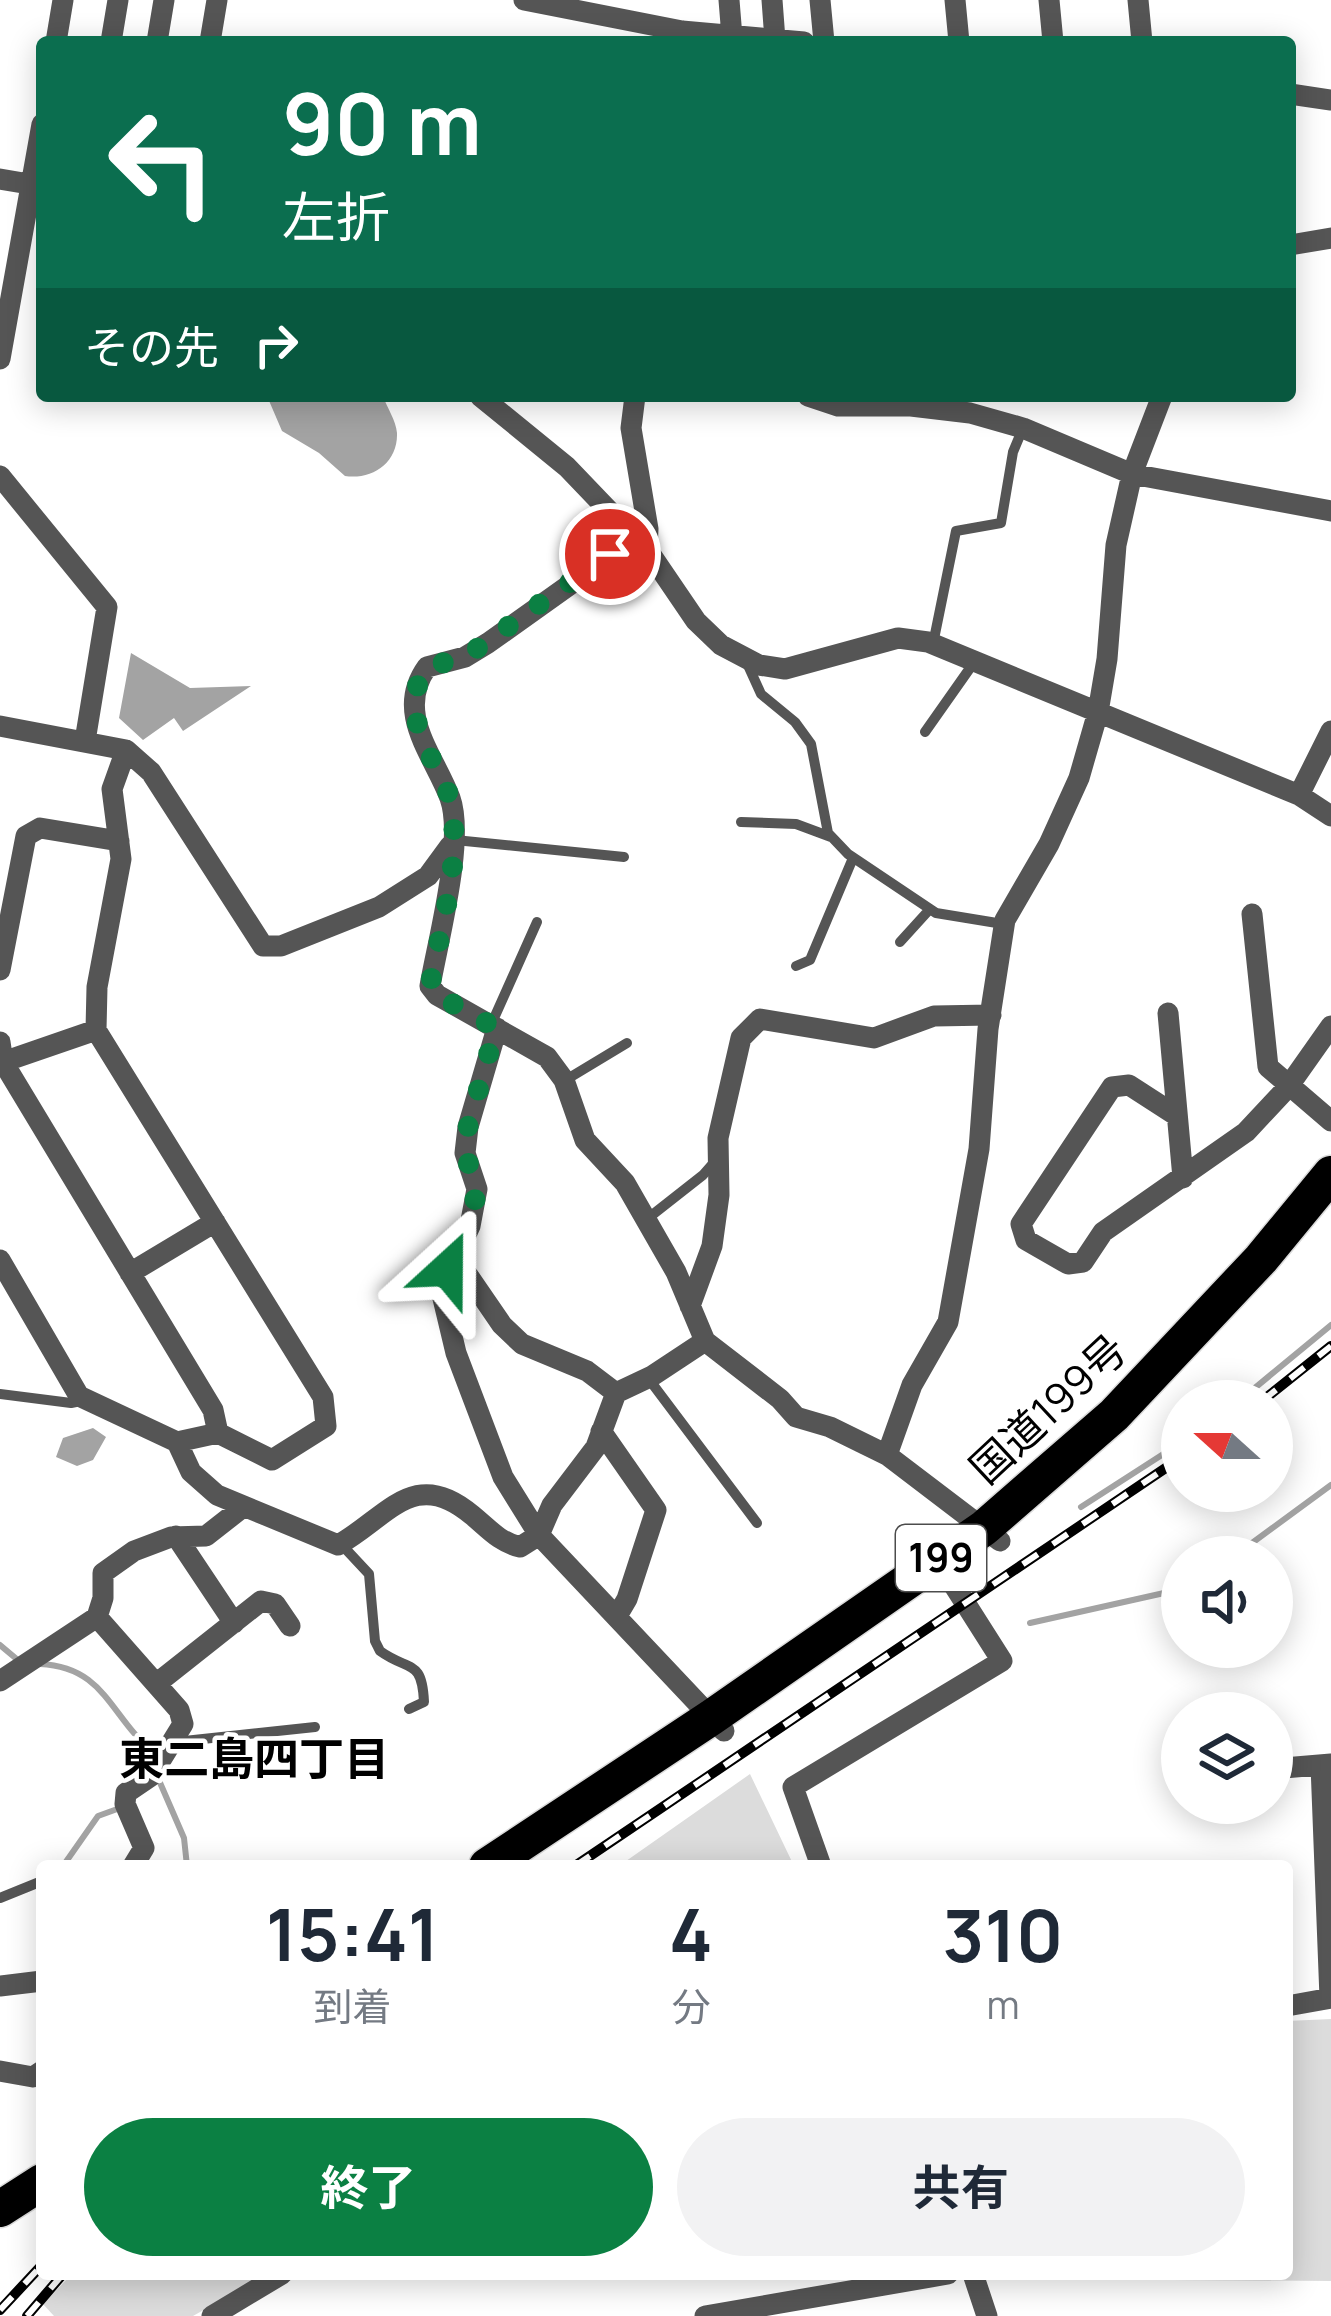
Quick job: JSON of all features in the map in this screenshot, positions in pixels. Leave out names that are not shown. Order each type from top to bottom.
[{"type":"highway","name":"国道199号","points":[[497,1860],[949,1576],[1114,1415],[1261,1259],[1331,1174]]},
{"type":"highway","name":"国道199号","points":[[530,1860],[992,1534],[1059,1496],[1129,1434],[1331,1212]]},
{"type":"highway","points":[[0,2181],[36,2159]]},
{"type":"highway","points":[[0,2209],[36,2186]]},
{"type":"street","points":[[57,36],[63,0]]},
{"type":"street","points":[[112,36],[118,0]]},
{"type":"street","points":[[158,36],[164,0]]},
{"type":"street","points":[[211,36],[217,0]]},
{"type":"street","points":[[524,0],[632,11],[681,36]]},
{"type":"street","points":[[729,0],[732,36]]},
{"type":"street","points":[[772,0],[775,36]]},
{"type":"street","points":[[820,0],[823,36]]},
{"type":"street","points":[[955,0],[958,36]]},
{"type":"street","points":[[1049,0],[1052,36]]},
{"type":"street","points":[[1138,0],[1141,36]]},
{"type":"street","points":[[1296,95],[1331,100]]},
{"type":"street","points":[[0,179],[36,186]]},
{"type":"street","points":[[1,347],[36,190]]},
{"type":"street","points":[[1296,243],[1331,238]]},
{"type":"street","points":[[487,402],[642,533]]},
{"type":"street","points":[[634,402],[631,428],[647,548],[696,621],[721,645],[759,665],[785,669],[898,638],[933,644],[1299,796],[1331,817]]},
{"type":"street","points":[[826,402],[970,413],[1023,428],[1132,474],[1331,511]]},
{"type":"street","points":[[887,1455],[912,1385],[948,1322],[979,1149],[1004,925],[1064,811],[1098,712],[1116,545],[1132,474],[1160,402]]},
{"type":"street","points":[[0,476],[107,607],[85,740]]},
{"type":"street","points":[[642,533],[488,643],[465,657],[427,667],[417,680],[415,716],[421,744],[451,801],[454,840],[430,986],[437,995],[547,1057],[564,1082],[585,1140],[625,1183],[646,1219],[704,1341],[780,1399],[796,1417],[830,1427],[887,1455],[992,1534]]},
{"type":"street","points":[[0,727],[126,750],[151,772],[263,946],[280,946],[379,907],[428,876],[454,840]]},
{"type":"street","points":[[1299,796],[1331,731]]},
{"type":"street","points":[[0,1260],[79,1396],[177,1442],[218,1433],[272,1460],[326,1426],[323,1397],[96,1030],[98,986],[121,860],[112,789],[126,750]]},
{"type":"street","points":[[0,970],[26,836],[40,828],[118,841]]},
{"type":"street","points":[[1252,914],[1268,1067],[1331,1121]]},
{"type":"street","points":[[1168,1013],[1183,1178]]},
{"type":"street","points":[[690,1306],[712,1246],[719,1195],[718,1138],[741,1038],[760,1019],[874,1038],[934,1016],[991,1016]]},
{"type":"street","points":[[1178,1116],[1129,1085],[1112,1087],[1021,1224],[1026,1240],[1068,1264],[1083,1262],[1103,1232],[1246,1132],[1288,1087],[1331,1026]]},
{"type":"street","points":[[494,1027],[468,1127],[465,1153],[477,1189],[470,1226],[441,1291],[456,1353],[503,1477],[539,1534],[718,1724]]},
{"type":"street","points":[[96,1030],[1,1056],[213,1410],[218,1433]]},
{"type":"street","points":[[130,1273],[215,1222]]},
{"type":"street","points":[[454,1255],[502,1325],[523,1344],[586,1371],[616,1393]]},
{"type":"street","points":[[177,1442],[190,1472],[204,1486],[243,1507],[341,1544],[394,1504],[418,1494],[446,1496],[504,1543],[520,1547],[539,1534],[552,1504],[596,1447],[616,1393],[704,1341]]},
{"type":"street","points":[[601,1431],[656,1510],[654,1526],[616,1616]]},
{"type":"street","points":[[0,1681],[97,1617],[103,1573],[134,1551],[176,1536],[206,1536],[243,1507]]},
{"type":"street","points":[[176,1536],[234,1623]]},
{"type":"street","points":[[819,1860],[793,1787],[1002,1661],[949,1576]]},
{"type":"street","points":[[156,1684],[261,1601],[275,1604],[290,1626]]},
{"type":"street","points":[[97,1617],[179,1711],[183,1724],[151,1776],[126,1792],[125,1804],[144,1848],[137,1860]]},
{"type":"street","points":[[1293,1767],[1326,1764],[1330,1998],[1293,2005]]},
{"type":"street","points":[[0,1986],[36,1982]]},
{"type":"street","points":[[0,2071],[36,2076]]},
{"type":"street","points":[[212,2316],[272,2280]]},
{"type":"street","points":[[705,2316],[913,2280]]},
{"type":"street","points":[[975,2280],[987,2316]]},
{"type":"lane","points":[[933,644],[956,531],[1001,523],[1013,452],[1023,428]]},
{"type":"lane","points":[[745,658],[761,694],[795,722],[811,744],[832,837]]},
{"type":"lane","points":[[925,732],[975,661]]},
{"type":"lane","points":[[741,822],[796,824],[832,837],[854,858],[930,909],[1004,925]]},
{"type":"lane","points":[[454,840],[624,856]]},
{"type":"lane","points":[[796,966],[809,960],[854,858]]},
{"type":"lane","points":[[900,942],[930,909]]},
{"type":"lane","points":[[494,1027],[537,922]]},
{"type":"lane","points":[[564,1082],[627,1042]]},
{"type":"lane","points":[[646,1219],[718,1158]]},
{"type":"lane","points":[[648,1378],[758,1523]]},
{"type":"lane","points":[[0,1394],[70,1403],[87,1400]]},
{"type":"lane","points":[[341,1544],[372,1582],[380,1651],[417,1668],[423,1679],[424,1702],[409,1709]]},
{"type":"lane","points":[[171,1743],[315,1727]]},
{"type":"lane","points":[[0,1898],[36,1883]]},
{"type":"shaded area","points":[[270,402],[385,402],[396,428],[396,444],[382,467],[365,475],[345,476],[319,453],[282,431]]},
{"type":"shaded area","points":[[131,653],[190,688],[251,686],[183,731],[174,718],[143,740],[119,718]]},
{"type":"shaded area","points":[[93,1428],[106,1437],[93,1460],[77,1466],[56,1457],[63,1438]]},
{"type":"shaded area","points":[[750,1774],[791,1860],[628,1860]]},
{"type":"shaded area","points":[[1331,2019],[1331,2281],[1172,2280],[1293,2280],[1293,2021]]},
{"type":"shaded area","points":[[66,2280],[256,2280],[193,2316],[54,2316],[43,2304]]},
{"type":"waterway","points":[[1264,1380],[1331,1325]]},
{"type":"waterway","points":[[1081,1507],[1161,1456]]},
{"type":"waterway","points":[[1262,1536],[1331,1485]]},
{"type":"waterway","points":[[1030,1623],[1161,1594]]},
{"type":"waterway","points":[[0,1645],[19,1661]]},
{"type":"waterway","points":[[40,1664],[80,1674],[156,1754]]},
{"type":"waterway","points":[[158,1778],[184,1838],[186,1860]]},
{"type":"waterway","points":[[67,1860],[98,1816],[120,1808]]},
{"type":"railway","points":[[1288,1380],[1331,1346]]},
{"type":"railway","points":[[584,1860],[1161,1471]]},
{"type":"railway","points":[[0,2310],[36,2271]]},
{"type":"railway","points":[[27,2316],[58,2280]]},
{"type":"district","name":"東二島四丁目","points":[[254,1759]]},
{"type":"route","points":[[447,1269],[470,1226],[477,1189],[465,1153],[468,1127],[496,1028],[437,995],[430,986],[454,840],[451,801],[421,744],[415,716],[417,680],[427,667],[465,657],[488,643],[610,554]]}]
